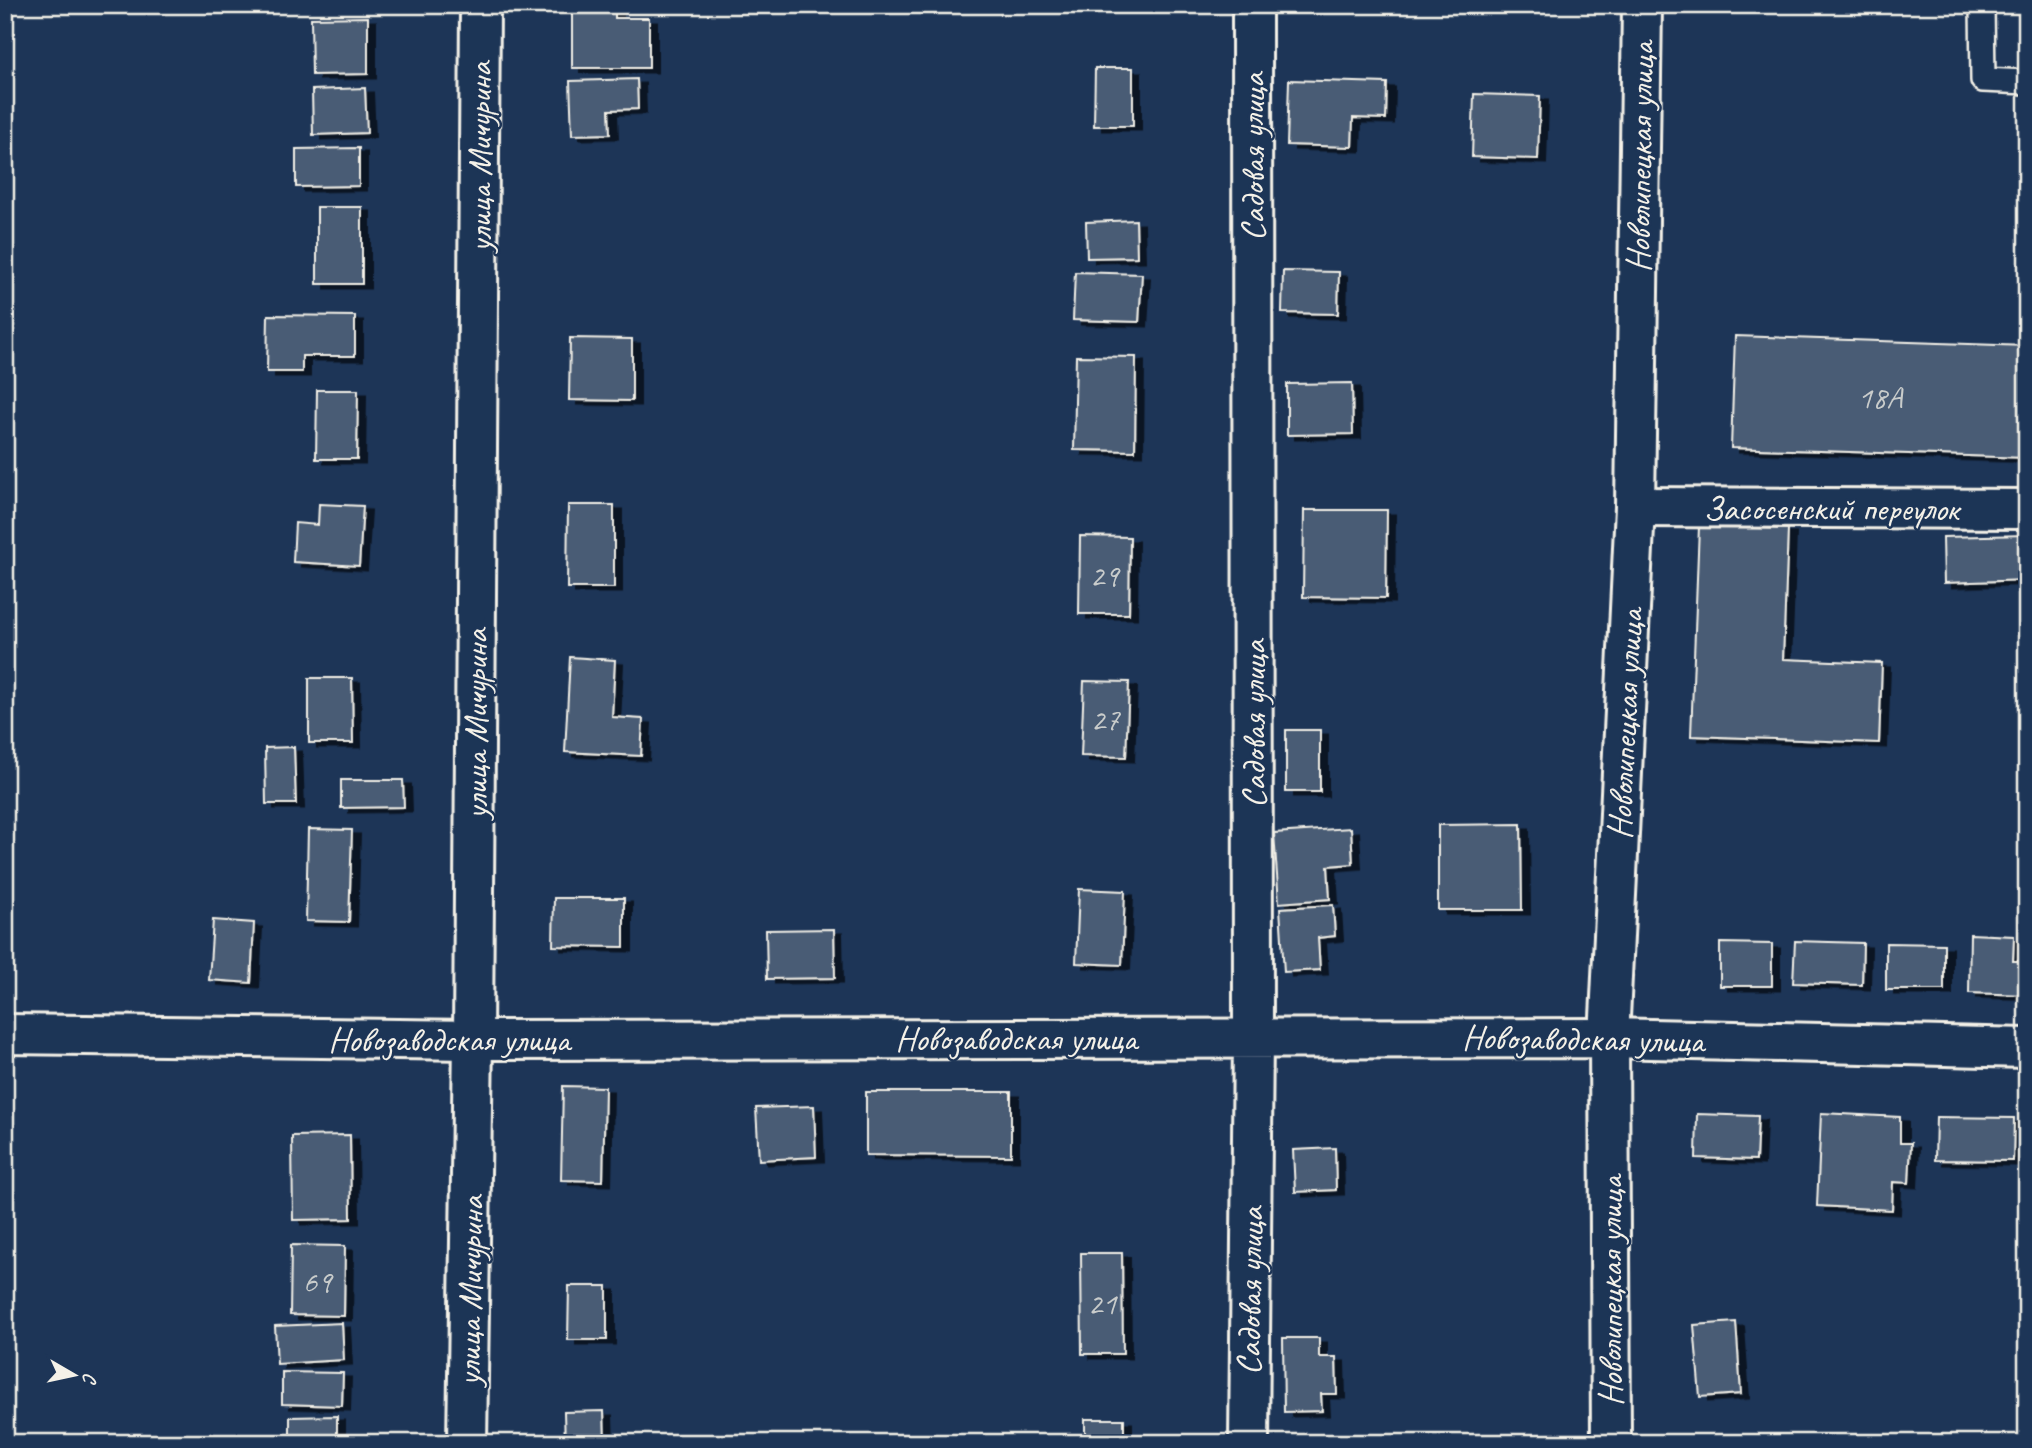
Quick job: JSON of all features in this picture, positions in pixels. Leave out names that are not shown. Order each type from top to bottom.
[{"type":"street","name":"улица Мичурина","points":[[467,1443],[473,1040],[480,5]]},
{"type":"street","name":"Садовая улица","points":[[1249,1443],[1253,1038],[1252,5]]},
{"type":"street","name":"Новолипецкая улица","points":[[1611,1443],[1609,1038],[1635,508],[1642,5]]},
{"type":"street","name":"Засосенский переулок","points":[[1635,508],[2027,509]]},
{"type":"street","name":"Новозаводская улица","points":[[5,1034],[473,1040],[1609,1038],[2027,1048]]},
{"type":"lane","points":[[1982,5],[1983,80],[2027,82]]},
{"type":"building","points":[[572,5],[615,5],[615,18],[649,18],[649,68],[572,68]]},
{"type":"building","points":[[368,17],[368,74],[312,75],[311,18]]},
{"type":"building","points":[[1095,68],[1133,68],[1133,126],[1094,126]]},
{"type":"building","points":[[637,79],[638,109],[609,110],[610,134],[572,135],[570,81]]},
{"type":"building","points":[[1289,80],[1387,83],[1386,119],[1353,118],[1352,147],[1287,145]]},
{"type":"building","points":[[365,88],[367,133],[313,135],[312,90]]},
{"type":"building","points":[[1474,94],[1540,96],[1538,159],[1472,157]]},
{"type":"building","points":[[359,148],[359,186],[296,187],[296,149]]},
{"type":"building","points":[[317,207],[362,207],[362,284],[317,284]]},
{"type":"building","points":[[1136,220],[1137,257],[1087,258],[1086,222]]},
{"type":"building","points":[[1283,271],[1339,272],[1338,314],[1282,313]]},
{"type":"building","points":[[1075,272],[1142,274],[1139,322],[1073,320]]},
{"type":"building","points":[[268,315],[355,316],[355,356],[302,356],[302,372],[267,372]]},
{"type":"building","points":[[1735,336],[2027,346],[2027,458],[1731,448]]},
{"type":"building","points":[[570,338],[632,339],[632,401],[569,400]]},
{"type":"building","points":[[1076,356],[1136,357],[1135,451],[1074,450]]},
{"type":"building","points":[[1352,383],[1353,434],[1287,435],[1287,384]]},
{"type":"building","points":[[317,390],[358,390],[357,459],[316,459]]},
{"type":"building","points":[[319,504],[363,506],[359,566],[293,562],[295,523],[318,525]]},
{"type":"building","points":[[568,505],[614,505],[614,588],[567,588]]},
{"type":"building","points":[[1304,510],[1387,510],[1386,598],[1303,597]]},
{"type":"building","points":[[1699,526],[1788,529],[1783,659],[1882,663],[1879,743],[1691,736]]},
{"type":"building","points":[[2027,535],[2027,580],[1944,583],[1943,537]]},
{"type":"building","points":[[1080,536],[1130,537],[1129,614],[1079,614]]},
{"type":"building","points":[[570,657],[615,660],[612,717],[643,719],[641,756],[565,752]]},
{"type":"building","points":[[309,678],[352,678],[353,743],[309,743]]},
{"type":"building","points":[[1084,681],[1129,682],[1126,757],[1081,756]]},
{"type":"building","points":[[1286,730],[1320,730],[1320,792],[1286,792]]},
{"type":"building","points":[[294,747],[296,804],[266,804],[265,748]]},
{"type":"building","points":[[341,780],[403,780],[404,807],[341,808]]},
{"type":"building","points":[[1521,824],[1522,910],[1438,910],[1438,825]]},
{"type":"building","points":[[1351,828],[1353,864],[1328,866],[1330,899],[1279,903],[1274,833]]},
{"type":"building","points":[[308,829],[352,830],[349,922],[306,921]]},
{"type":"building","points":[[1079,889],[1125,891],[1122,965],[1076,963]]},
{"type":"building","points":[[554,898],[624,898],[624,947],[553,946]]},
{"type":"building","points":[[1333,905],[1335,936],[1318,938],[1320,970],[1284,972],[1280,908]]},
{"type":"building","points":[[213,920],[254,923],[251,983],[209,980]]},
{"type":"building","points":[[834,929],[835,978],[767,979],[766,930]]},
{"type":"building","points":[[1970,934],[2014,936],[2013,961],[2027,961],[2027,995],[1969,993]]},
{"type":"building","points":[[1795,941],[1863,943],[1862,985],[1793,983]]},
{"type":"building","points":[[1720,943],[1772,944],[1772,986],[1720,986]]},
{"type":"building","points":[[1886,943],[1944,944],[1944,990],[1886,990]]},
{"type":"building","points":[[563,1086],[605,1087],[603,1181],[561,1180]]},
{"type":"building","points":[[866,1092],[1011,1092],[1011,1156],[866,1155]]},
{"type":"building","points":[[814,1106],[816,1157],[759,1160],[756,1108]]},
{"type":"building","points":[[1821,1113],[1900,1117],[1900,1143],[1911,1143],[1909,1183],[1893,1182],[1892,1210],[1817,1206]]},
{"type":"building","points":[[1697,1114],[1758,1116],[1756,1160],[1696,1158]]},
{"type":"building","points":[[1936,1117],[2014,1118],[2013,1161],[1935,1160]]},
{"type":"building","points":[[350,1135],[351,1219],[293,1220],[292,1136]]},
{"type":"building","points":[[1335,1148],[1336,1190],[1295,1192],[1293,1150]]},
{"type":"building","points":[[291,1245],[345,1246],[344,1316],[290,1315]]},
{"type":"building","points":[[1081,1253],[1122,1253],[1123,1354],[1082,1354]]},
{"type":"building","points":[[569,1286],[607,1286],[607,1340],[568,1340]]},
{"type":"building","points":[[1736,1322],[1741,1394],[1700,1397],[1694,1325]]},
{"type":"building","points":[[342,1323],[344,1360],[277,1364],[275,1326]]},
{"type":"building","points":[[1283,1338],[1319,1338],[1319,1357],[1336,1357],[1337,1394],[1321,1394],[1322,1411],[1284,1412]]},
{"type":"building","points":[[282,1372],[343,1373],[342,1406],[282,1404]]},
{"type":"building","points":[[604,1411],[605,1443],[565,1443],[564,1412]]},
{"type":"building","points":[[337,1416],[337,1443],[290,1443],[290,1417]]},
{"type":"building","points":[[1085,1419],[1124,1419],[1124,1443],[1085,1443]]}]
